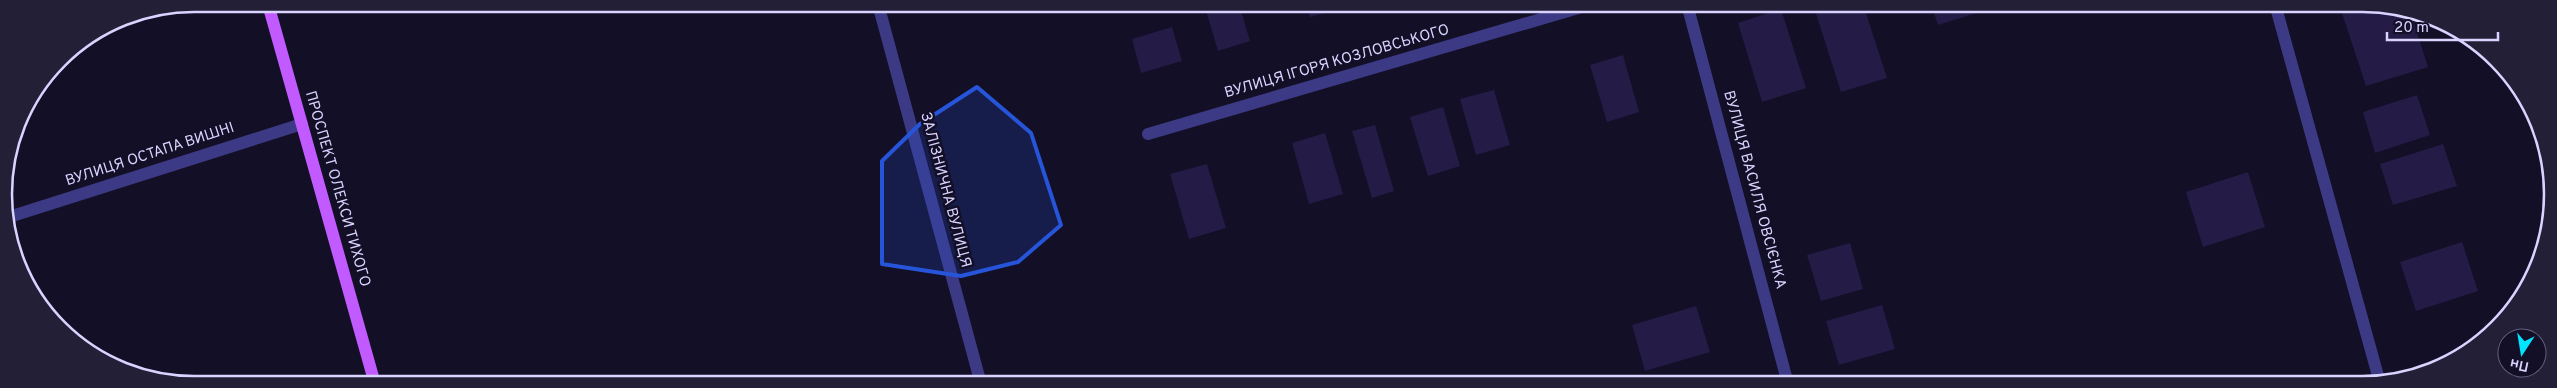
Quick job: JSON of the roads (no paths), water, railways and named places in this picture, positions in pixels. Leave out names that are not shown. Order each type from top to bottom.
[{"type":"main road","name":"ПРОСПЕКТ ОЛЕКСИ ТИХОГО","points":[[270,12],[373,376]]},
{"type":"street","name":"ЗАЛІЗНИЧНА ВУЛИЦЯ","points":[[880,12],[979,376]]},
{"type":"street","name":"ВУЛИЦЯ ІГОРЯ КОЗЛОВСЬКОГО","points":[[1148,134],[1565,12]]},
{"type":"street","name":"ВУЛИЦЯ ВАСИЛЯ ОВСІЄНКА","points":[[1689,12],[1786,376]]},
{"type":"street","points":[[2277,12],[2378,375]]},
{"type":"street","name":"ВУЛИЦЯ ОСТАПА ВИШНІ","points":[[14,215],[302,124]]}]
